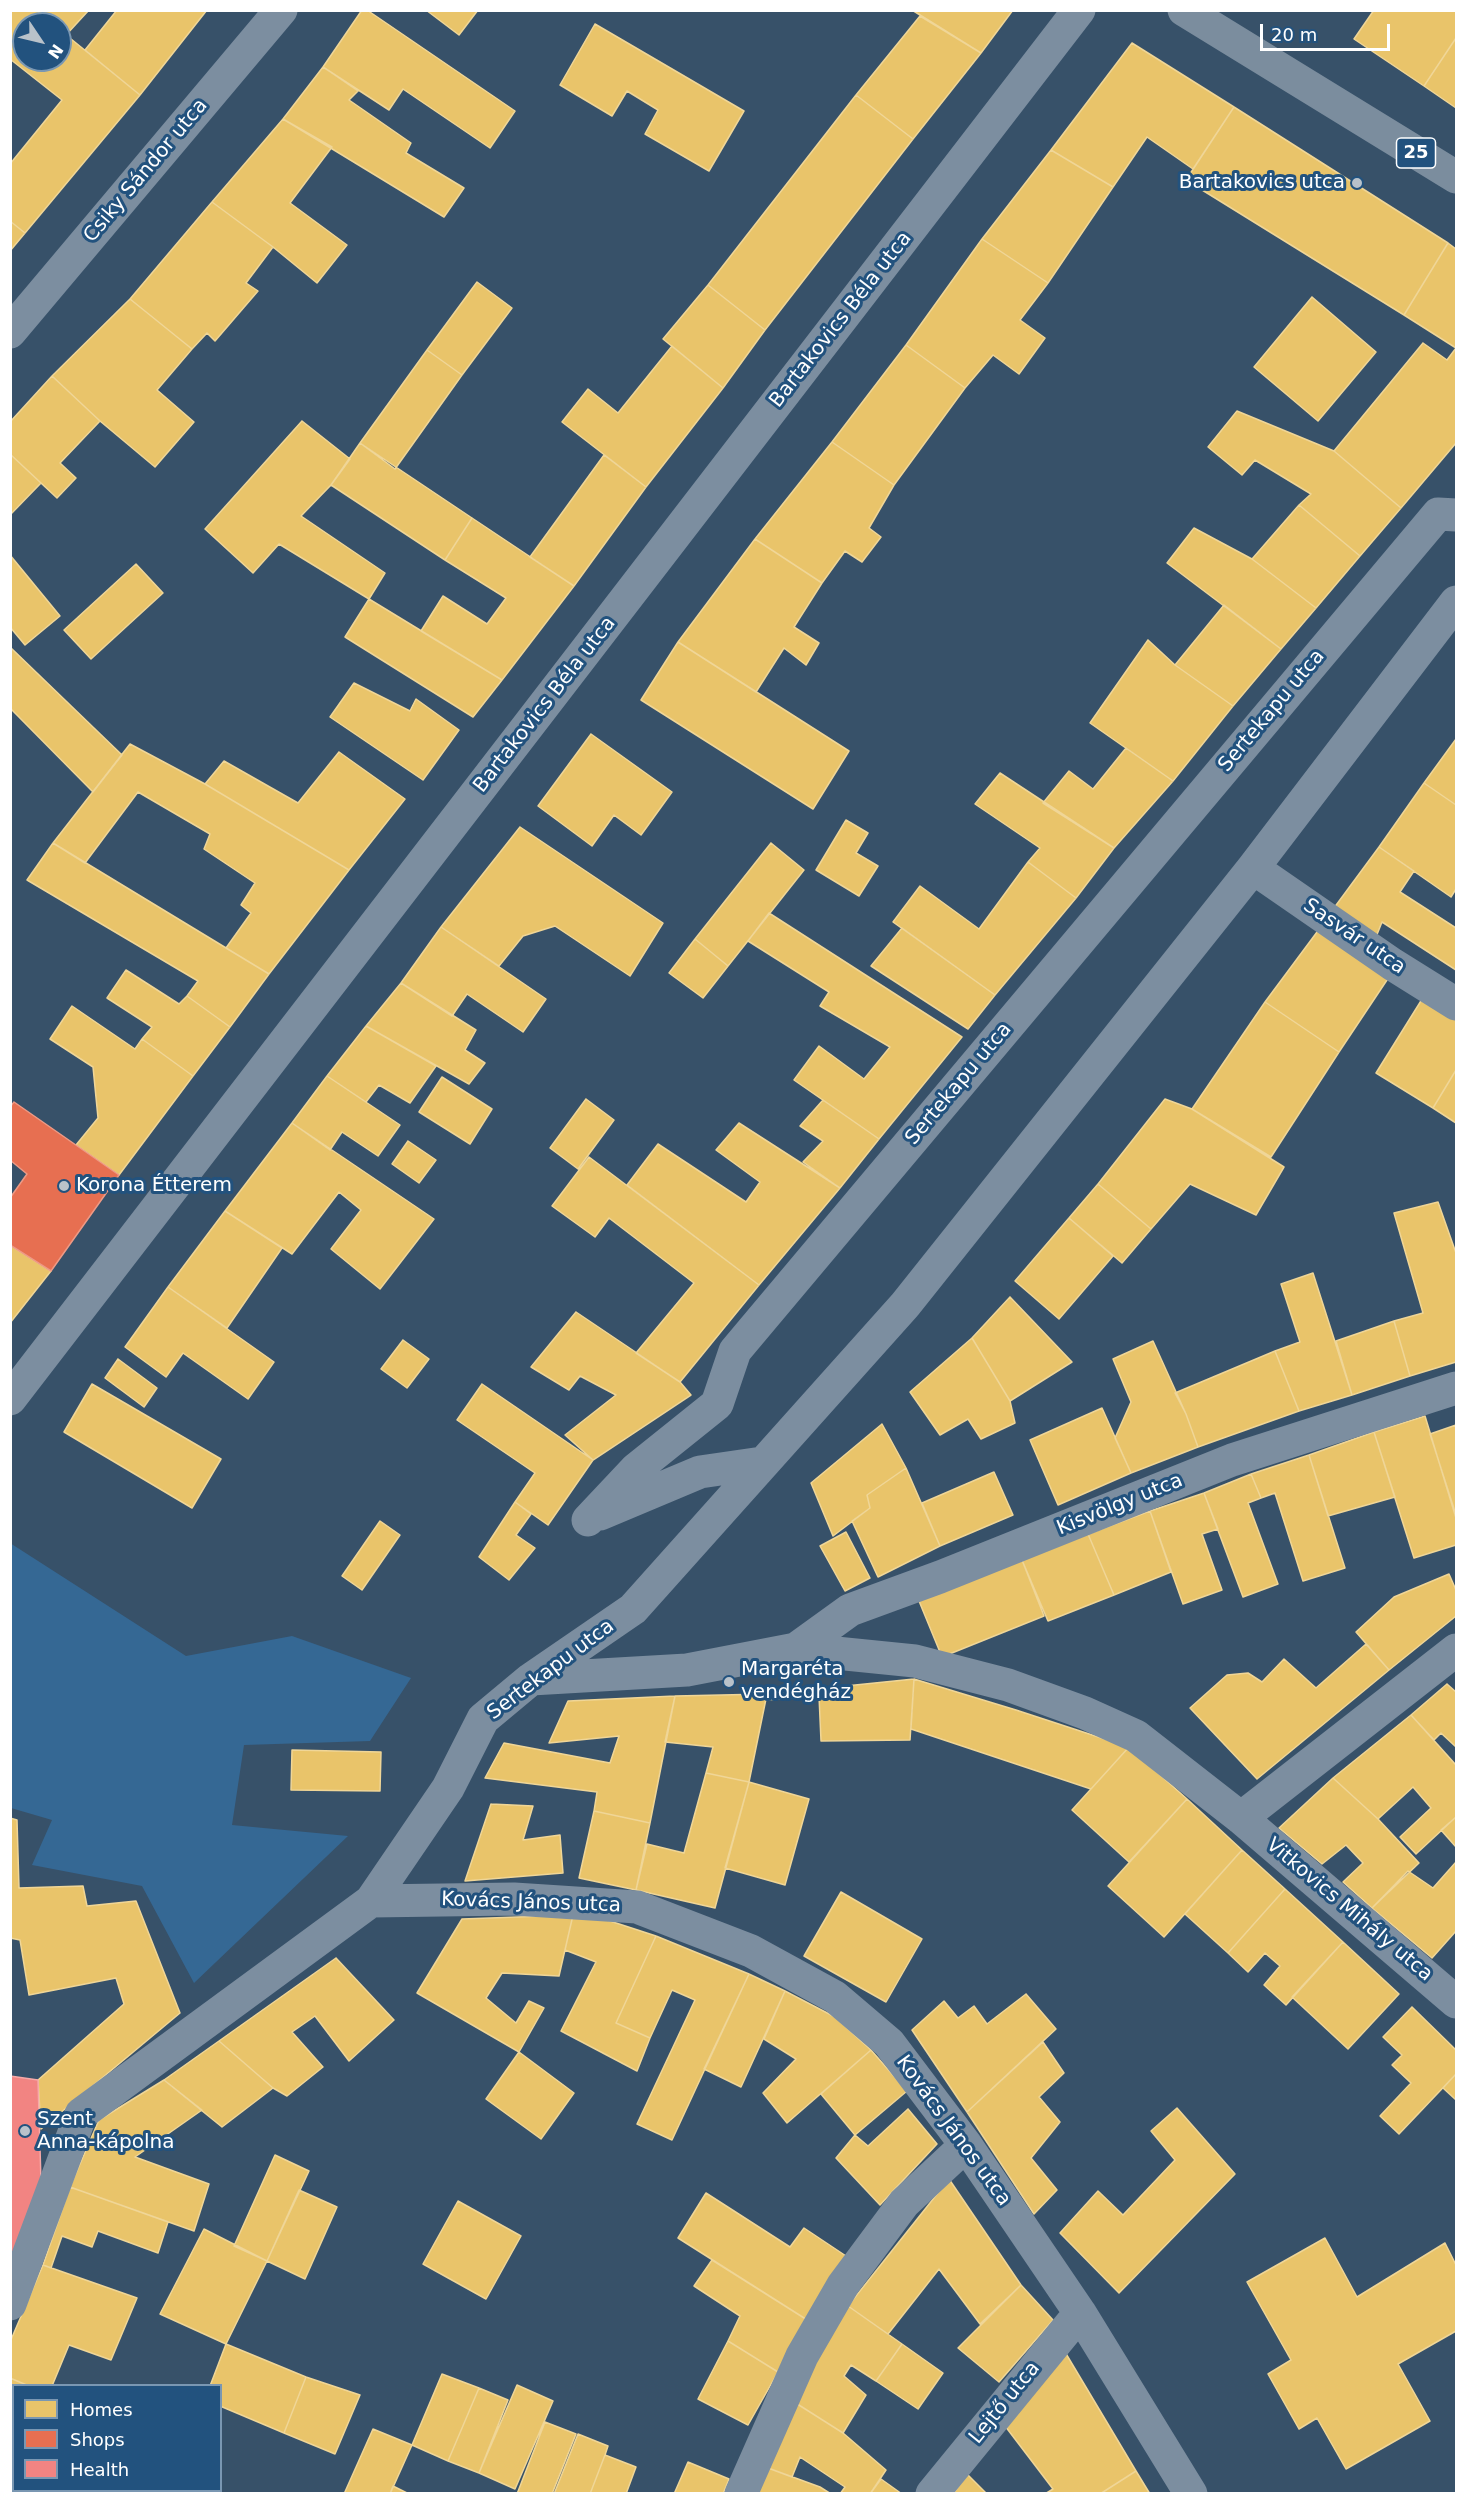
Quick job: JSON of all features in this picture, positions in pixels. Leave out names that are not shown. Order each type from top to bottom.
[{"type":"main road","name":"25","points":[[1184,10],[1456,177]]},
{"type":"street","name":"Csiky Sándor utca","points":[[10,332],[282,10]]},
{"type":"street","name":"Bartakovics Béla utca","points":[[10,1399],[1079,10]]},
{"type":"street","name":"Sertekapu utca","points":[[762,1463],[700,1472],[588,1520],[636,1469],[717,1404],[735,1351],[1438,514],[1456,515]]},
{"type":"street","name":"Sertekapu utca","points":[[371,1901],[448,1788],[483,1719],[531,1679],[633,1609],[905,1305],[1253,868],[1456,602]]},
{"type":"street","name":"Sasvár utca","points":[[1253,868],[1392,964],[1456,1004]]},
{"type":"street","name":"Kisvölgy utca","points":[[796,1649],[850,1610],[940,1577],[1232,1460],[1456,1388]]},
{"type":"street","name":"Vitkovics Mihály utca","points":[[531,1679],[687,1670],[796,1649],[915,1661],[1008,1685],[1085,1713],[1136,1736],[1241,1818],[1456,2002]]},
{"type":"street","points":[[1241,1818],[1456,1650]]},
{"type":"street","name":"Kovács János utca","points":[[371,1901],[514,1899],[637,1907],[751,1951],[835,1997],[889,2043],[966,2145],[1080,2313],[1191,2493]]},
{"type":"street","points":[[10,2304],[81,2114],[371,1901]]},
{"type":"street","points":[[741,2493],[802,2356],[843,2285],[904,2203],[966,2145]]},
{"type":"street","name":"Lejtő utca","points":[[932,2493],[1080,2313]]},
{"type":"shaded area","points":[[10,1543],[186,1656],[292,1636],[411,1678],[370,1741],[244,1745],[232,1825],[348,1836],[194,1983],[142,1886],[32,1865],[52,1820],[11,1808]]},
{"type":"building: Homes","points":[[10,10],[36,10],[38,12],[12,12],[12,61],[10,59]]},
{"type":"building: Homes","points":[[36,10],[89,10],[72,28],[72,12],[38,12]]},
{"type":"building: Homes","points":[[117,10],[207,10],[140,95],[85,50]]},
{"type":"building: Homes","points":[[362,10],[367,10],[515,111],[490,148],[403,89],[389,110],[323,67]]},
{"type":"building: Homes","points":[[426,10],[478,10],[459,35]]},
{"type":"building: Homes","points":[[912,10],[1013,10],[981,53]]},
{"type":"building: Homes","points":[[1374,10],[1456,10],[1456,38],[1424,86],[1354,39]]},
{"type":"building: Homes","points":[[920,16],[981,53],[913,139],[856,95]]},
{"type":"building: Homes","points":[[595,24],[744,111],[709,171],[645,134],[658,110],[627,91],[612,116],[560,85]]},
{"type":"building: Homes","points":[[1456,38],[1456,108],[1424,86]]},
{"type":"building: Homes","points":[[72,40],[140,95],[25,233],[10,221],[10,164],[62,100],[26,72],[72,72]]},
{"type":"building: Homes","points":[[1132,43],[1234,107],[1193,169],[1147,137],[1113,187],[1051,150]]},
{"type":"building: Homes","points":[[323,67],[358,91],[349,100],[411,143],[406,153],[464,188],[444,217],[283,119]]},
{"type":"building: Homes","points":[[856,95],[913,139],[765,330],[708,285]]},
{"type":"building: Homes","points":[[1234,107],[1448,243],[1404,315],[1186,180]]},
{"type":"building: Homes","points":[[283,119],[332,147],[290,203],[347,245],[317,283],[212,202]]},
{"type":"building: Homes","points":[[1051,150],[1113,187],[1048,283],[982,239]]},
{"type":"building: Homes","points":[[212,202],[273,247],[246,283],[258,291],[215,341],[207,333],[192,349],[130,299]]},
{"type":"building: Homes","points":[[10,221],[25,233],[10,251]]},
{"type":"building: Homes","points":[[982,239],[1048,283],[1020,320],[1045,338],[1019,374],[993,355],[965,388],[906,345]]},
{"type":"building: Homes","points":[[1448,243],[1456,249],[1456,348],[1404,315]]},
{"type":"building: Homes","points":[[477,282],[512,308],[462,375],[427,350]]},
{"type":"building: Homes","points":[[708,285],[765,330],[723,388],[663,339]]},
{"type":"building: Homes","points":[[1312,297],[1376,352],[1318,421],[1254,367]]},
{"type":"building: Homes","points":[[130,299],[192,349],[157,390],[194,422],[155,467],[100,421],[52,376]]},
{"type":"building: Homes","points":[[1423,343],[1447,360],[1456,348],[1456,443],[1401,508],[1334,451]]},
{"type":"building: Homes","points":[[906,345],[965,388],[894,485],[832,442]]},
{"type":"building: Homes","points":[[672,346],[723,388],[646,487],[562,422],[588,389],[618,413]]},
{"type":"building: Homes","points":[[427,350],[462,375],[395,469],[360,443]]},
{"type":"building: Homes","points":[[52,376],[100,421],[60,463],[76,478],[57,498],[10,454],[10,422]]},
{"type":"building: Homes","points":[[1237,411],[1334,451],[1401,508],[1360,556],[1299,505],[1311,494],[1255,460],[1242,475],[1208,447]]},
{"type":"building: Homes","points":[[302,421],[350,459],[331,485],[301,516],[385,573],[369,599],[279,544],[253,573],[205,529]]},
{"type":"building: Homes","points":[[832,442],[894,485],[869,528],[881,537],[862,562],[845,551],[822,583],[755,539]]},
{"type":"building: Homes","points":[[360,443],[472,518],[445,560],[331,485]]},
{"type":"building: Homes","points":[[10,454],[41,483],[10,515]]},
{"type":"building: Homes","points":[[604,455],[646,487],[574,586],[530,557]]},
{"type":"building: Homes","points":[[1299,505],[1360,556],[1316,608],[1252,559]]},
{"type":"building: Homes","points":[[472,518],[574,586],[502,680],[421,631],[443,596],[487,624],[506,598],[445,560]]},
{"type":"building: Homes","points":[[1194,528],[1252,559],[1316,608],[1281,649],[1167,563]]},
{"type":"building: Homes","points":[[755,539],[822,583],[794,627],[819,643],[806,665],[784,648],[756,692],[678,642]]},
{"type":"building: Homes","points":[[10,555],[60,616],[25,645],[10,627]]},
{"type":"building: Homes","points":[[136,564],[163,593],[91,659],[64,630]]},
{"type":"building: Homes","points":[[369,599],[502,680],[473,717],[345,637]]},
{"type":"building: Homes","points":[[1224,605],[1281,649],[1233,706],[1175,665]]},
{"type":"building: Homes","points":[[1148,640],[1175,665],[1233,706],[1173,781],[1090,723]]},
{"type":"building: Homes","points":[[678,642],[849,751],[813,809],[641,700]]},
{"type":"building: Homes","points":[[10,647],[122,755],[93,792],[10,708]]},
{"type":"building: Homes","points":[[354,683],[410,711],[416,699],[459,730],[423,780],[330,717]]},
{"type":"building: Homes","points":[[591,734],[672,792],[641,835],[614,815],[592,846],[538,806]]},
{"type":"building: Homes","points":[[1456,739],[1456,805],[1424,783]]},
{"type":"building: Homes","points":[[130,744],[205,784],[349,870],[269,974],[226,948],[251,913],[241,905],[255,883],[204,849],[210,834],[138,792],[85,863],[53,843]]},
{"type":"building: Homes","points":[[1126,748],[1173,781],[1114,848],[1043,803],[1069,771],[1093,789]]},
{"type":"building: Homes","points":[[339,752],[405,799],[349,870],[205,784],[224,761],[298,803]]},
{"type":"building: Homes","points":[[1000,773],[1114,848],[1076,898],[1028,862],[1040,848],[975,804]]},
{"type":"building: Homes","points":[[1424,783],[1456,805],[1456,889],[1451,897],[1379,847]]},
{"type":"building: Homes","points":[[846,820],[868,833],[856,853],[878,866],[859,896],[816,870]]},
{"type":"building: Homes","points":[[520,827],[663,923],[630,976],[555,926],[523,936],[499,966],[441,927]]},
{"type":"building: Homes","points":[[53,843],[269,974],[230,1027],[187,996],[198,981],[27,880]]},
{"type":"building: Homes","points":[[771,843],[804,870],[728,966],[695,939]]},
{"type":"building: Homes","points":[[1379,847],[1414,871],[1400,892],[1456,928],[1456,970],[1382,922],[1374,942],[1331,912]]},
{"type":"building: Homes","points":[[1028,862],[1076,898],[995,995],[893,922],[920,886],[979,929]]},
{"type":"building: Homes","points":[[769,913],[962,1037],[879,1139],[794,1080],[819,1046],[864,1079],[890,1047],[820,1006],[829,992],[748,941]]},
{"type":"building: Homes","points":[[441,927],[546,999],[523,1032],[467,994],[452,1016],[401,983]]},
{"type":"building: Homes","points":[[902,928],[995,995],[968,1029],[871,966]]},
{"type":"building: Homes","points":[[1320,928],[1389,977],[1339,1052],[1265,1002]]},
{"type":"building: Homes","points":[[695,939],[728,966],[703,998],[669,973]]},
{"type":"building: Homes","points":[[126,970],[179,1004],[187,996],[230,1027],[193,1076],[142,1039],[152,1027],[107,998]]},
{"type":"building: Homes","points":[[401,983],[476,1030],[465,1050],[485,1063],[469,1084],[366,1026]]},
{"type":"building: Homes","points":[[1424,996],[1456,1016],[1456,1070],[1433,1108],[1376,1073]]},
{"type":"building: Homes","points":[[1265,1002],[1339,1052],[1271,1157],[1192,1109]]},
{"type":"building: Homes","points":[[72,1006],[135,1049],[142,1039],[193,1076],[119,1175],[76,1145],[98,1118],[93,1067],[50,1039]]},
{"type":"building: Homes","points":[[366,1026],[436,1066],[410,1103],[379,1085],[366,1102],[327,1076]]},
{"type":"building: Homes","points":[[1456,1070],[1456,1123],[1433,1108]]},
{"type":"building: Homes","points":[[327,1076],[400,1125],[378,1156],[342,1132],[330,1150],[292,1123]]},
{"type":"building: Homes","points":[[442,1077],[492,1109],[470,1144],[419,1112]]},
{"type":"building: Homes","points":[[586,1099],[614,1120],[578,1169],[550,1148]]},
{"type":"building: Homes","points":[[1165,1099],[1192,1109],[1284,1167],[1256,1215],[1190,1184],[1151,1229],[1098,1184]]},
{"type":"building: Homes","points":[[823,1100],[879,1139],[840,1188],[803,1162],[823,1141],[800,1126]]},
{"type":"building: Homes","points":[[292,1123],[434,1219],[380,1289],[331,1249],[361,1210],[339,1192],[292,1254],[225,1211]]},
{"type":"building: Homes","points":[[739,1123],[840,1188],[759,1285],[627,1185],[658,1144],[746,1202],[760,1182],[716,1150]]},
{"type":"building: Homes","points":[[408,1141],[436,1160],[419,1183],[392,1164]]},
{"type":"building: Homes","points":[[589,1157],[759,1285],[680,1382],[636,1353],[694,1283],[609,1218],[595,1237],[552,1206]]},
{"type":"building: Homes","points":[[1098,1184],[1151,1229],[1122,1263],[1069,1218]]},
{"type":"building: Homes","points":[[1438,1202],[1456,1253],[1456,1362],[1410,1376],[1394,1321],[1423,1313],[1394,1213]]},
{"type":"building: Homes","points":[[225,1211],[282,1248],[227,1328],[168,1287]]},
{"type":"building: Homes","points":[[1069,1218],[1113,1256],[1059,1319],[1015,1281]]},
{"type":"building: Homes","points":[[10,1245],[51,1271],[10,1323]]},
{"type":"building: Homes","points":[[1313,1273],[1352,1395],[1299,1411],[1275,1351],[1300,1342],[1281,1284]]},
{"type":"building: Homes","points":[[168,1287],[274,1362],[248,1399],[183,1353],[166,1377],[125,1347]]},
{"type":"building: Homes","points":[[1010,1297],[1072,1362],[1010,1401],[972,1338]]},
{"type":"building: Homes","points":[[576,1312],[680,1382],[691,1395],[593,1460],[565,1435],[616,1395],[580,1376],[569,1390],[531,1367]]},
{"type":"building: Homes","points":[[1394,1321],[1410,1376],[1352,1395],[1336,1341]]},
{"type":"building: Homes","points":[[972,1338],[1010,1401],[1015,1423],[981,1439],[968,1419],[940,1435],[910,1392]]},
{"type":"building: Homes","points":[[403,1340],[429,1359],[407,1388],[381,1369]]},
{"type":"building: Homes","points":[[1153,1341],[1186,1414],[1198,1447],[1131,1473],[1115,1438],[1131,1402],[1113,1359]]},
{"type":"building: Homes","points":[[1275,1351],[1299,1411],[1198,1447],[1186,1414],[1175,1393]]},
{"type":"building: Homes","points":[[118,1359],[157,1388],[144,1407],[105,1378]]},
{"type":"building: Homes","points":[[92,1384],[221,1459],[192,1508],[64,1432]]},
{"type":"building: Homes","points":[[482,1384],[593,1460],[548,1525],[515,1502],[535,1473],[457,1420]]},
{"type":"building: Homes","points":[[1102,1408],[1131,1473],[1058,1505],[1030,1440]]},
{"type":"building: Homes","points":[[1425,1416],[1456,1518],[1456,1545],[1414,1558],[1374,1432]]},
{"type":"building: Homes","points":[[882,1424],[906,1468],[867,1495],[870,1508],[833,1536],[811,1483]]},
{"type":"building: Homes","points":[[1456,1425],[1456,1515],[1430,1434]]},
{"type":"building: Homes","points":[[1374,1432],[1395,1497],[1328,1516],[1309,1455]]},
{"type":"building: Homes","points":[[1309,1455],[1345,1568],[1303,1581],[1275,1493],[1261,1498],[1251,1474]]},
{"type":"building: Homes","points":[[906,1468],[940,1546],[878,1577],[852,1521],[870,1508],[867,1495]]},
{"type":"building: Homes","points":[[994,1472],[1013,1515],[940,1546],[922,1503]]},
{"type":"building: Homes","points":[[1251,1474],[1261,1498],[1248,1503],[1278,1584],[1243,1597],[1204,1493]]},
{"type":"building: Homes","points":[[1204,1493],[1218,1529],[1202,1534],[1222,1590],[1183,1604],[1150,1511]]},
{"type":"building: Homes","points":[[515,1502],[531,1514],[516,1535],[535,1548],[509,1580],[479,1557]]},
{"type":"building: Homes","points":[[1150,1511],[1171,1572],[1114,1595],[1088,1534]]},
{"type":"building: Homes","points":[[380,1521],[400,1535],[362,1590],[342,1576]]},
{"type":"building: Homes","points":[[846,1532],[870,1578],[845,1591],[820,1546]]},
{"type":"building: Homes","points":[[1088,1534],[1114,1595],[1048,1621],[1022,1560]]},
{"type":"building: Homes","points":[[1022,1560],[1044,1616],[942,1657],[919,1601]]},
{"type":"building: Homes","points":[[1449,1574],[1456,1590],[1456,1616],[1389,1670],[1356,1632],[1394,1597]]},
{"type":"building: Homes","points":[[1366,1644],[1389,1670],[1257,1779],[1190,1708],[1227,1675],[1248,1673],[1262,1682],[1284,1659],[1316,1688]]},
{"type":"building: Homes","points":[[914,1679],[910,1740],[821,1741],[819,1696],[766,1700],[767,1694]]},
{"type":"building: Homes","points":[[914,1679],[1129,1747],[1091,1789],[911,1729]]},
{"type":"building: Homes","points":[[1447,1684],[1456,1692],[1456,1747],[1441,1733],[1434,1740],[1411,1715]]},
{"type":"building: Homes","points":[[767,1694],[749,1782],[706,1773],[713,1747],[665,1742],[675,1696]]},
{"type":"building: Homes","points":[[675,1696],[650,1823],[594,1811],[597,1792],[485,1778],[504,1743],[610,1763],[619,1736],[549,1743],[568,1701]]},
{"type":"building: Homes","points":[[1411,1715],[1456,1765],[1456,1817],[1416,1854],[1400,1837],[1431,1808],[1413,1787],[1378,1819],[1333,1778]]},
{"type":"building: Homes","points":[[1129,1747],[1187,1799],[1129,1862],[1072,1810]]},
{"type":"building: Homes","points":[[292,1750],[381,1752],[380,1791],[291,1790]]},
{"type":"building: Homes","points":[[706,1773],[749,1782],[715,1908],[636,1890],[647,1844],[684,1853]]},
{"type":"building: Homes","points":[[1333,1778],[1378,1819],[1419,1863],[1372,1908],[1343,1882],[1363,1863],[1346,1845],[1322,1864],[1279,1828]]},
{"type":"building: Homes","points":[[749,1782],[809,1799],[785,1885],[725,1868]]},
{"type":"building: Homes","points":[[1187,1799],[1242,1850],[1164,1937],[1108,1886]]},
{"type":"building: Homes","points":[[491,1804],[533,1806],[523,1840],[560,1835],[563,1873],[465,1881]]},
{"type":"building: Homes","points":[[594,1811],[650,1823],[636,1890],[579,1878]]},
{"type":"building: Homes","points":[[1456,1817],[1456,1847],[1441,1830]]},
{"type":"building: Homes","points":[[10,1818],[17,1820],[19,1888],[83,1886],[87,1906],[136,1901],[180,2013],[41,2129],[38,2080],[124,2004],[116,1978],[29,1995],[20,1940],[10,1938]]},
{"type":"building: Homes","points":[[1242,1850],[1285,1889],[1228,1953],[1185,1914]]},
{"type":"building: Homes","points":[[1456,1862],[1456,1931],[1432,1958],[1372,1908],[1408,1871],[1433,1888]]},
{"type":"building: Homes","points":[[1285,1889],[1343,1942],[1286,2005],[1264,1985],[1280,1966],[1265,1953],[1248,1972],[1228,1953]]},
{"type":"building: Homes","points":[[841,1892],[922,1939],[886,2002],[804,1956]]},
{"type":"building: Homes","points":[[573,1915],[559,1976],[502,1973],[486,1998],[516,2023],[529,2001],[544,2008],[519,2052],[417,1993],[462,1919]]},
{"type":"building: Homes","points":[[573,1915],[607,1920],[656,1936],[616,2023],[650,2038],[637,2071],[561,2031],[596,1962],[565,1950]]},
{"type":"building: Homes","points":[[656,1936],[749,1974],[672,2140],[637,2124],[695,2000],[672,1990],[650,2038],[616,2023]]},
{"type":"building: Homes","points":[[1343,1942],[1399,1994],[1348,2049],[1292,1997]]},
{"type":"building: Homes","points":[[336,1958],[394,2020],[349,2061],[315,2016],[292,2032],[323,2067],[287,2096],[273,2088],[219,2041]]},
{"type":"building: Homes","points":[[749,1974],[785,1991],[741,2087],[704,2069]]},
{"type":"building: Homes","points":[[785,1991],[835,2017],[871,2050],[787,2123],[763,2093],[796,2059],[764,2039]]},
{"type":"building: Homes","points":[[1026,1994],[1056,2029],[967,2112],[912,2030],[944,2001],[958,2018],[974,2006],[987,2024]]},
{"type":"building: Homes","points":[[1412,2007],[1456,2050],[1456,2074],[1399,2134],[1380,2116],[1411,2083],[1392,2065],[1402,2055],[1383,2037]]},
{"type":"building: Homes","points":[[219,2041],[273,2088],[222,2127],[164,2080]]},
{"type":"building: Homes","points":[[1043,2042],[1064,2073],[1039,2097],[1060,2122],[1031,2158],[1057,2190],[1034,2214],[967,2112]]},
{"type":"building: Homes","points":[[871,2050],[907,2091],[855,2135],[821,2094]]},
{"type":"building: Homes","points":[[519,2052],[574,2093],[541,2139],[486,2099]]},
{"type":"building: Homes","points":[[1456,2074],[1456,2100],[1443,2088]]},
{"type":"building: Homes","points":[[164,2080],[202,2110],[135,2157],[209,2184],[194,2231],[70,2187],[99,2120]]},
{"type":"building: Homes","points":[[1177,2108],[1235,2174],[1119,2293],[1060,2233],[1098,2191],[1123,2215],[1175,2160],[1151,2131]]},
{"type":"building: Homes","points":[[908,2109],[937,2144],[880,2205],[836,2158],[855,2135],[868,2146]]},
{"type":"building: Homes","points":[[275,2155],[309,2171],[267,2261],[234,2246]]},
{"type":"building: Homes","points":[[949,2179],[1021,2285],[980,2324],[939,2269],[888,2334],[848,2306]]},
{"type":"building: Homes","points":[[70,2187],[168,2222],[158,2253],[98,2231],[92,2247],[62,2236],[51,2268],[43,2265]]},
{"type":"building: Homes","points":[[299,2190],[337,2207],[305,2279],[267,2261]]},
{"type":"building: Homes","points":[[706,2193],[790,2247],[804,2228],[852,2260],[812,2323],[678,2238]]},
{"type":"building: Homes","points":[[458,2201],[521,2236],[486,2299],[423,2264]]},
{"type":"building: Homes","points":[[204,2229],[267,2261],[226,2344],[160,2314]]},
{"type":"building: Homes","points":[[1325,2238],[1357,2297],[1445,2243],[1456,2265],[1456,2331],[1398,2364],[1430,2421],[1346,2469],[1317,2418],[1299,2429],[1268,2374],[1291,2360],[1247,2282]]},
{"type":"building: Homes","points":[[712,2260],[812,2323],[778,2372],[728,2341],[740,2316],[694,2286]]},
{"type":"building: Homes","points":[[43,2265],[137,2298],[111,2360],[69,2345],[53,2384],[24,2384],[10,2378],[10,2342]]},
{"type":"building: Homes","points":[[1021,2285],[1053,2320],[999,2382],[958,2348]]},
{"type":"building: Homes","points":[[848,2306],[902,2344],[876,2381],[851,2365],[844,2376],[866,2395],[843,2433],[791,2400]]},
{"type":"building: Homes","points":[[728,2341],[778,2372],[748,2425],[698,2399]]},
{"type":"building: Homes","points":[[226,2344],[306,2377],[284,2433],[222,2407],[222,2384],[211,2384]]},
{"type":"building: Homes","points":[[902,2344],[943,2373],[918,2409],[876,2381]]},
{"type":"building: Homes","points":[[1062,2347],[1136,2471],[1100,2494],[1045,2494],[1053,2489],[1002,2422]]},
{"type":"building: Homes","points":[[442,2374],[479,2388],[448,2461],[412,2445]]},
{"type":"building: Homes","points":[[306,2377],[360,2395],[335,2454],[284,2433]]},
{"type":"building: Homes","points":[[10,2378],[24,2384],[12,2384],[12,2442],[10,2445]]},
{"type":"building: Homes","points":[[517,2385],[553,2401],[515,2489],[479,2473]]},
{"type":"building: Homes","points":[[479,2388],[508,2400],[479,2473],[448,2461]]},
{"type":"building: Homes","points":[[791,2400],[843,2433],[886,2470],[870,2494],[840,2494],[845,2487],[800,2457],[792,2477],[768,2468]]},
{"type":"building: Homes","points":[[545,2422],[576,2434],[552,2494],[517,2494]]},
{"type":"building: Homes","points":[[373,2429],[412,2445],[390,2494],[344,2494]]},
{"type":"building: Homes","points":[[578,2434],[608,2446],[590,2494],[554,2494]]},
{"type":"building: Homes","points":[[605,2455],[636,2467],[626,2494],[590,2494]]},
{"type":"building: Homes","points":[[688,2462],[729,2479],[723,2494],[674,2494]]},
{"type":"building: Homes","points":[[10,2466],[12,2467],[12,2492],[56,2492],[57,2494],[10,2494]]},
{"type":"building: Homes","points":[[768,2468],[820,2487],[831,2494],[756,2494]]},
{"type":"building: Homes","points":[[1136,2471],[1150,2494],[1100,2494]]},
{"type":"building: Homes","points":[[967,2474],[987,2494],[953,2494]]},
{"type":"building: Homes","points":[[881,2479],[902,2494],[870,2494]]},
{"type":"building: Homes","points":[[393,2486],[409,2494],[390,2494]]},
{"type":"building: Homes","points":[[78,2492],[138,2492],[137,2494],[78,2494]]},
{"type":"building: Shops","name":"Korona Étterem","points":[[14,1102],[119,1175],[51,1271],[10,1245],[10,1198],[27,1174],[10,1160],[10,1107]]},
{"type":"building: Health","name":"Szent Anna-kápolna","points":[[10,2076],[38,2080],[41,2182],[10,2279]]},
{"type":"place","name":"Bartakovics utca","points":[[1357,183]]},
{"type":"place","name":"Korona Étterem","points":[[64,1186]]},
{"type":"place","name":"Margaréta vendégház","points":[[729,1682]]},
{"type":"place","name":"Szent Anna-kápolna","points":[[25,2131]]}]
